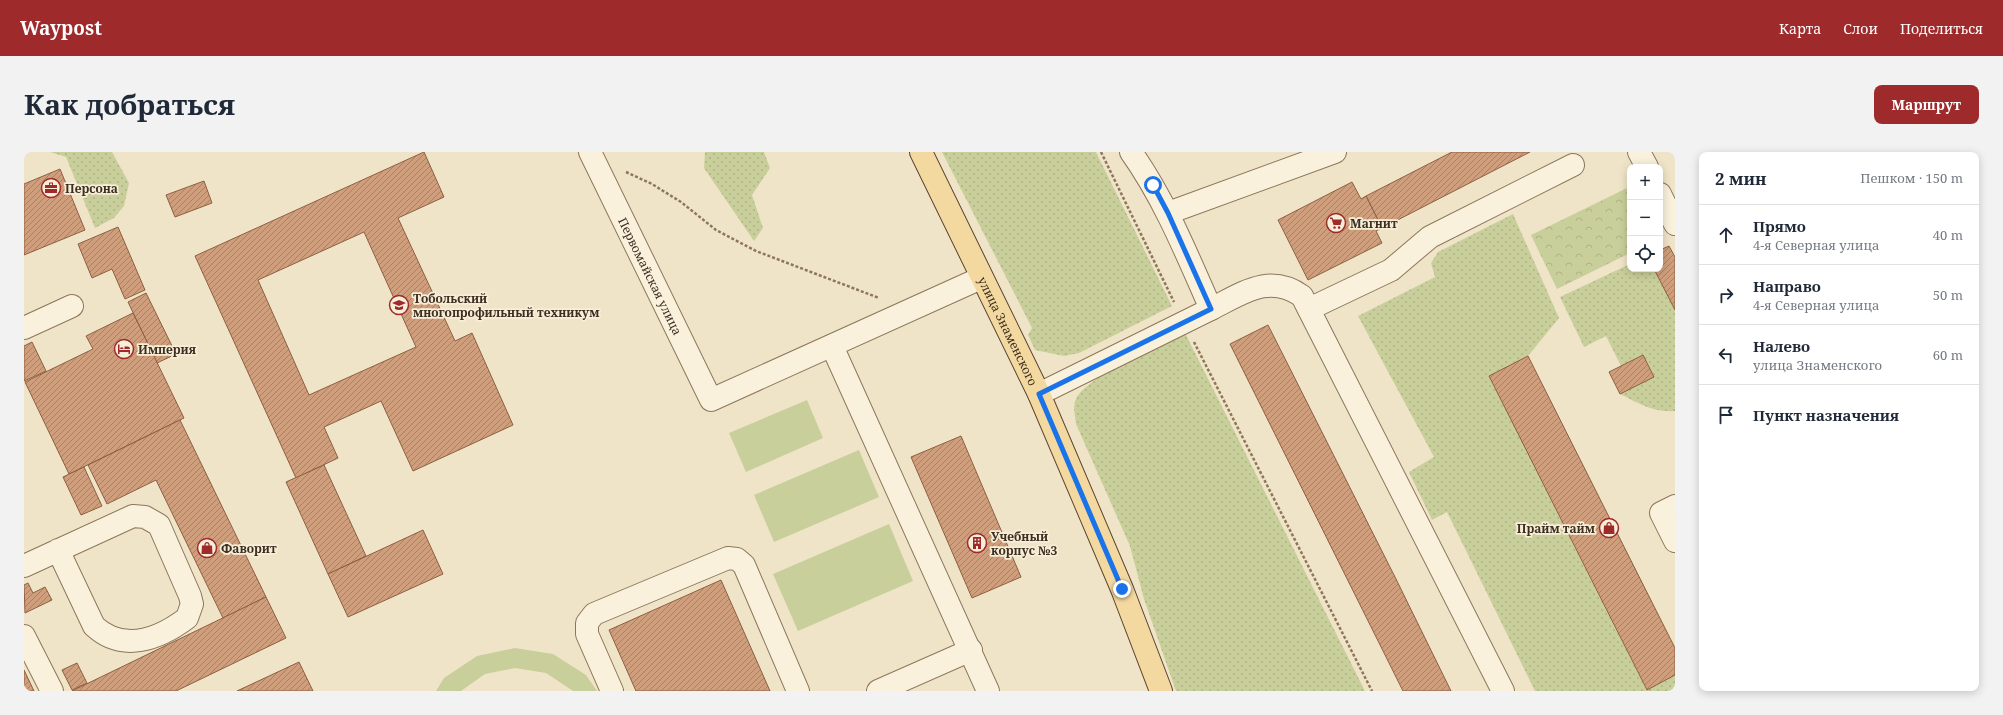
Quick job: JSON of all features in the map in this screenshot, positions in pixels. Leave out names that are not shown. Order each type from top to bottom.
[{"type":"main road","name":"улица Знаменского","points":[[921,152],[981,278],[1039,394],[1122,589],[1162,691]]},
{"type":"street","name":"Первомайская улица","points":[[590,152],[711,400],[832,346]]},
{"type":"street","points":[[1131,152],[1153,185],[1168,213],[1211,309]]},
{"type":"street","points":[[1168,213],[1335,152]]},
{"type":"street","points":[[1639,152],[1645,164]]},
{"type":"street","points":[[1309,309],[1391,270],[1430,237],[1573,165]]},
{"type":"street","points":[[1663,200],[1675,224]]},
{"type":"street","points":[[981,278],[832,346],[971,650],[988,691]]},
{"type":"street","points":[[1039,394],[1251,289],[1264,285],[1281,286],[1292,289],[1302,296],[1309,309],[1503,691]]},
{"type":"street","points":[[24,328],[72,306]]},
{"type":"street","points":[[1675,506],[1662,513],[1675,541]]},
{"type":"street","points":[[24,566],[58,550],[133,516],[145,517],[159,525],[190,596],[192,604],[187,618],[148,639],[132,642],[120,641],[104,636],[94,626],[58,550]]},
{"type":"street","points":[[612,691],[587,634],[587,623],[594,614],[728,558],[737,559],[744,565],[798,691]]},
{"type":"street","points":[[24,636],[52,691]]},
{"type":"street","points":[[878,691],[971,650]]},
{"type":"path","points":[[1101,152],[1174,303]]},
{"type":"path","points":[[625,171],[652,184],[681,202],[716,230],[756,251],[911,311]]},
{"type":"path","points":[[1193,339],[1372,691]]},
{"type":"green space","points":[[50,152],[112,152],[129,183],[124,206],[114,218],[95,228],[66,157]]},
{"type":"green space","points":[[705,152],[764,152],[770,168],[752,195],[763,228],[754,241],[704,168]]},
{"type":"green space","points":[[942,152],[1096,152],[1172,306],[1079,353],[1064,356],[1035,350],[1028,335],[1032,328]]},
{"type":"green space","points":[[1627,188],[1627,254],[1557,289],[1531,235]]},
{"type":"green space","points":[[1513,214],[1559,318],[1528,356],[1489,376],[1646,689],[1675,675],[1675,691],[1535,691],[1447,512],[1432,520],[1409,472],[1434,457],[1358,316],[1435,277],[1431,263],[1438,252]]},
{"type":"green space","points":[[1627,265],[1627,272],[1656,272],[1675,310],[1675,411],[1653,409],[1620,394],[1643,355],[1621,366],[1606,336],[1584,347],[1560,297]]},
{"type":"green space","points":[[1184,331],[1365,691],[1176,691],[1144,599],[1130,546],[1076,424],[1074,407],[1077,397],[1096,379],[1126,361]]},
{"type":"green space","points":[[807,400],[823,438],[746,472],[729,433]]},
{"type":"green space","points":[[859,450],[879,497],[774,542],[754,495]]},
{"type":"green space","points":[[889,524],[913,581],[798,631],[773,574]]},
{"type":"green space","points":[[515,648],[553,654],[586,675],[597,691],[573,691],[546,673],[515,668],[485,674],[461,691],[436,691],[444,678],[477,656]]},
{"type":"building","points":[[424,152],[444,197],[398,218],[455,341],[472,333],[513,425],[413,471],[381,401],[324,427],[338,458],[296,478],[195,256]],"holes":[[[364,232],[416,347],[309,395],[258,280]]]},
{"type":"building","points":[[1452,152],[1530,152],[1382,228],[1366,196]]},
{"type":"building","points":[[60,169],[85,230],[24,255],[24,184]]},
{"type":"building","points":[[204,181],[212,203],[175,217],[166,195]]},
{"type":"building","points":[[1352,182],[1361,199],[1366,196],[1382,228],[1376,231],[1382,243],[1308,280],[1278,220]]},
{"type":"building","points":[[118,227],[145,290],[125,299],[112,269],[92,278],[78,244]]},
{"type":"building","points":[[1669,246],[1675,257],[1675,310],[1656,272],[1663,272],[1663,249]]},
{"type":"building","points":[[146,293],[176,354],[157,363],[128,302]]},
{"type":"building","points":[[133,313],[184,418],[69,474],[25,382],[93,349],[86,336]]},
{"type":"building","points":[[1268,325],[1451,691],[1403,691],[1230,344]]},
{"type":"building","points":[[32,342],[46,371],[24,381],[24,346]]},
{"type":"building","points":[[1643,355],[1654,377],[1620,394],[1609,372]]},
{"type":"building","points":[[1528,356],[1675,648],[1675,675],[1647,690],[1489,376]]},
{"type":"building","points":[[180,420],[266,597],[223,618],[156,480],[107,504],[88,465]]},
{"type":"building","name":"Учебный корпус №3","points":[[961,436],[1021,577],[972,598],[911,457]]},
{"type":"building","points":[[324,465],[366,556],[328,574],[286,482]]},
{"type":"building","points":[[84,467],[102,506],[81,515],[63,477]]},
{"type":"building","points":[[423,530],[443,574],[348,617],[328,574]]},
{"type":"building","points":[[721,580],[770,691],[636,691],[609,630]]},
{"type":"building","points":[[28,583],[33,593],[45,587],[52,600],[25,613],[24,585]]},
{"type":"building","points":[[266,597],[286,638],[176,691],[72,691]]},
{"type":"building","points":[[299,662],[313,691],[237,691]]},
{"type":"building","points":[[77,663],[87,683],[72,690],[62,670]]},
{"type":"building","points":[[24,670],[34,691],[24,691]]},
{"type":"place","name":"Персона","points":[[51,188]]},
{"type":"place","name":"Магнит","points":[[1336,223]]},
{"type":"place","name":"Тобольский многопрофильный техникум","points":[[399,305]]},
{"type":"place","name":"Империя","points":[[124,349]]},
{"type":"place","name":"Прайм тайм","points":[[1609,528]]},
{"type":"place","name":"Учебный корпус №3","points":[[977,543]]},
{"type":"place","name":"Фаворит","points":[[207,548]]},
{"type":"route","points":[[1122,589],[1039,394],[1211,309],[1168,213],[1153,185]]}]
